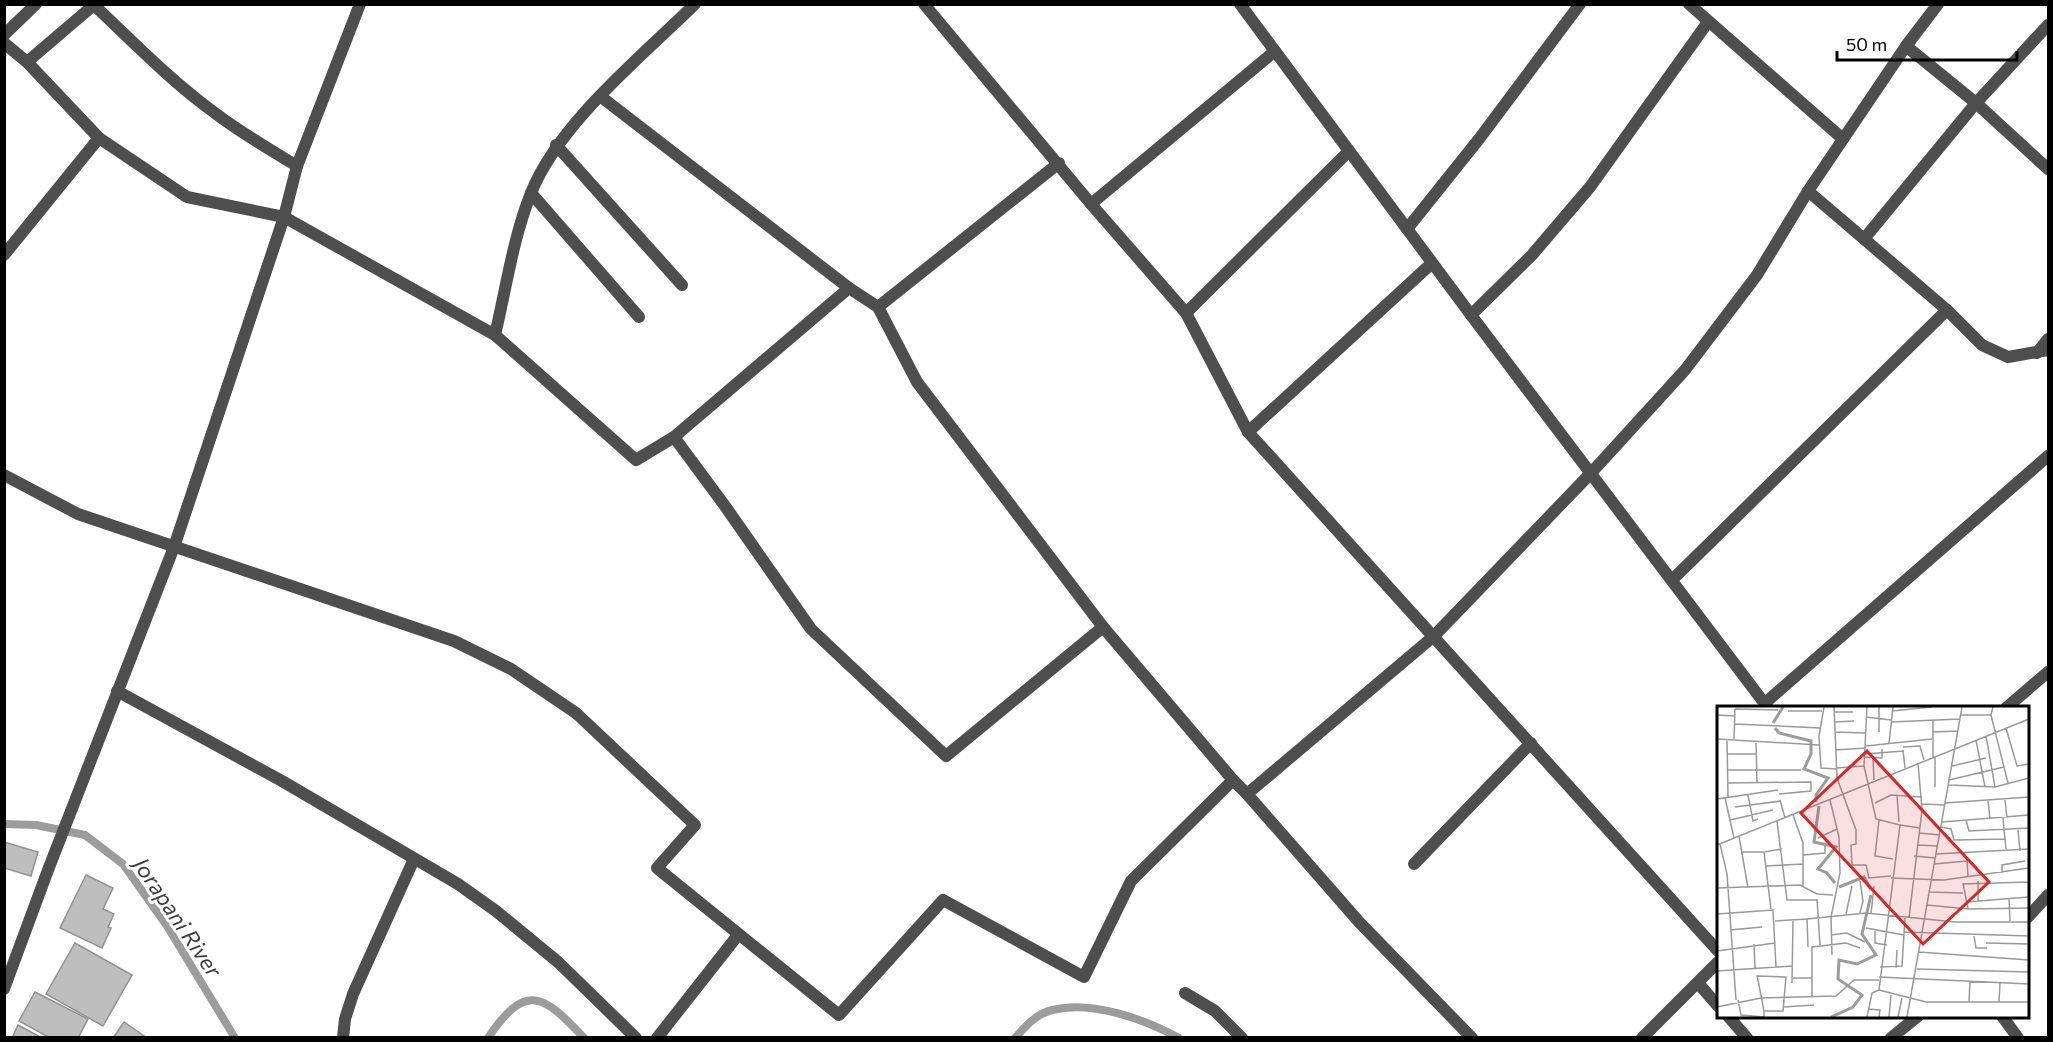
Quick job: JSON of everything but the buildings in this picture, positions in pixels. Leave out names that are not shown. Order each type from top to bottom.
[{"type":"street","points":[[4,35],[36,4]]},
{"type":"street","points":[[4,989],[174,547],[284,217],[297,166],[360,4]]},
{"type":"street","points":[[495,335],[518,235],[531,193],[556,145],[600,96],[695,4]]},
{"type":"street","points":[[924,4],[1185,313],[1248,432],[1717,949]]},
{"type":"street","points":[[1240,4],[1432,263],[1766,705],[2049,456]]},
{"type":"street","points":[[1407,229],[1580,4]]},
{"type":"street","points":[[1689,4],[1843,140]]},
{"type":"street","points":[[1247,794],[1434,636],[1591,473],[1685,370],[1757,275],[1808,191],[1906,45],[1938,4]]},
{"type":"street","points":[[27,62],[94,5],[166,74],[214,113],[297,166]]},
{"type":"street","points":[[1472,315],[1532,255],[1590,187],[1708,22]]},
{"type":"street","points":[[1864,239],[1976,103],[2049,25]]},
{"type":"street","points":[[4,43],[27,62],[99,138],[187,197],[284,217],[495,335],[636,460],[674,437],[849,288]]},
{"type":"street","points":[[1906,45],[1976,103],[2049,169]]},
{"type":"street","points":[[1091,204],[1275,51]]},
{"type":"street","points":[[600,96],[849,288],[878,307],[917,382],[1103,627],[1233,780],[1360,923],[1472,1038]]},
{"type":"street","points":[[4,255],[99,138]]},
{"type":"street","points":[[556,145],[682,285]]},
{"type":"street","points":[[1185,313],[1349,151]]},
{"type":"street","points":[[878,307],[1059,163]]},
{"type":"street","points":[[1808,191],[1947,310],[1982,345],[2008,357],[2043,352],[2049,339]]},
{"type":"street","points":[[531,193],[639,317]]},
{"type":"street","points":[[1248,432],[1432,263]]},
{"type":"street","points":[[1672,580],[1947,310]]},
{"type":"street","points":[[674,437],[811,629],[946,756],[1103,627]]},
{"type":"street","points":[[4,475],[78,514],[454,641],[511,669],[576,713],[695,825],[657,868],[839,1015],[942,900],[1084,977],[1131,881],[1233,780]]},
{"type":"street","points":[[2008,706],[2049,672]]},
{"type":"street","points":[[117,691],[282,781],[458,884],[496,911],[558,962],[636,1038]]},
{"type":"street","points":[[1414,864],[1531,743]]},
{"type":"street","points":[[343,1038],[345,1019],[353,994],[414,859]]},
{"type":"street","points":[[2029,916],[2049,895]]},
{"type":"street","points":[[657,1038],[738,935]]},
{"type":"street","points":[[1641,1038],[1717,964]]},
{"type":"street","points":[[1698,983],[1717,1004]]},
{"type":"street","points":[[1185,993],[1215,1011],[1242,1038]]},
{"type":"street","points":[[1729,1018],[1747,1038]]},
{"type":"street","points":[[1891,1038],[1917,1018]]},
{"type":"street","points":[[2003,1018],[2018,1038]]},
{"type":"waterway","name":"Jorapani River","points":[[4,824],[36,825],[85,835],[123,864],[167,926],[235,1038]]},
{"type":"waterway","name":"Jorapani River","points":[[488,1038],[513,1008],[535,1000],[557,1012],[584,1038]]},
{"type":"waterway","name":"Jorapani River","points":[[1015,1038],[1041,1014],[1052,1010],[1084,1007],[1134,1018],[1179,1038]]}]
